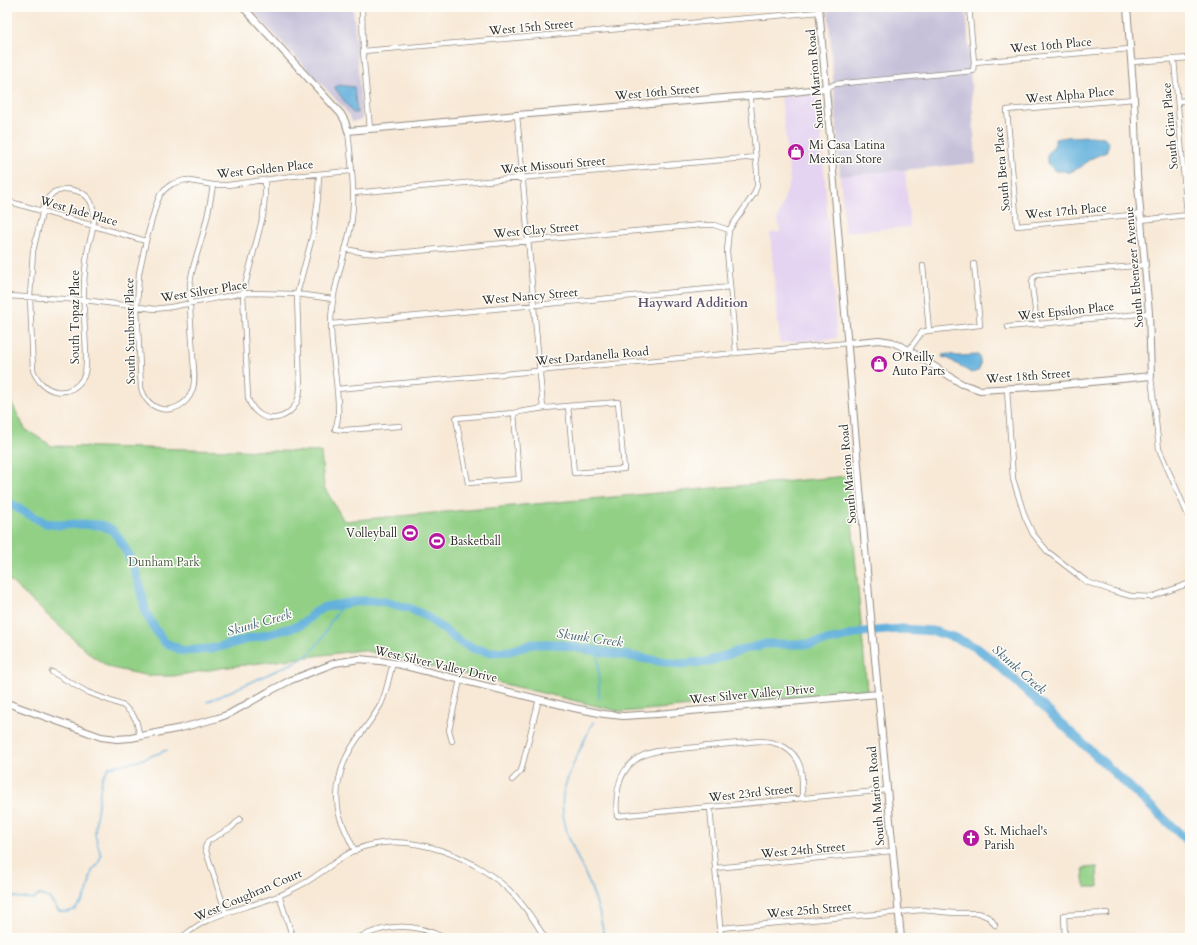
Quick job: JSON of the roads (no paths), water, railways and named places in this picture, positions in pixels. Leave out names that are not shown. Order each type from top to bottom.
[{"type":"street","points":[[243,7],[341,114],[348,132],[353,193],[351,224],[333,299],[331,324],[337,389],[338,417],[335,429],[344,430],[400,426]]},
{"type":"street","points":[[362,7],[363,51],[370,129]]},
{"type":"street","points":[[974,62],[969,7],[979,7]]},
{"type":"street","name":"South Ebenezer Avenue","points":[[1127,7],[1132,62],[1137,174],[1149,313],[1151,376],[1159,449],[1190,520]]},
{"type":"street","name":"West 15th Street","points":[[363,51],[820,9]]},
{"type":"street","name":"South Marion Road","points":[[820,9],[869,595],[901,938]]},
{"type":"street","name":"West 16th Place","points":[[974,62],[1130,49]]},
{"type":"street","points":[[1132,62],[1190,58]]},
{"type":"street","name":"South Gina Place","points":[[1174,59],[1179,101],[1188,215]]},
{"type":"street","name":"West 16th Street","points":[[348,132],[518,115],[827,88],[835,84],[973,71],[974,62]]},
{"type":"street","points":[[736,354],[727,251],[729,230],[756,190],[756,157],[750,95]]},
{"type":"street","name":"West Alpha Place","points":[[1007,110],[1134,99]]},
{"type":"street","points":[[1179,101],[1190,100]]},
{"type":"street","name":"South Beta Place","points":[[1007,110],[1018,226]]},
{"type":"street","points":[[518,115],[543,408]]},
{"type":"street","name":"West Missouri Street","points":[[353,193],[756,157]]},
{"type":"street","name":"West Golden Place","points":[[162,192],[168,186],[180,180],[190,180],[213,185],[241,184],[351,171]]},
{"type":"street","points":[[265,181],[263,216],[243,292],[248,398],[250,405],[257,412],[273,418],[285,415],[295,407],[299,399],[300,388],[297,294],[314,230],[319,174]]},
{"type":"street","points":[[190,303],[190,284],[208,214],[213,185]]},
{"type":"street","name":"South Topaz Place","points":[[30,297],[33,370],[37,380],[40,384],[51,390],[60,391],[72,389],[78,384],[85,372],[84,300],[86,261],[94,225],[93,208],[90,201],[83,193],[75,189],[62,189],[51,194],[45,201],[42,211]]},
{"type":"street","name":"South Sunburst Place","points":[[162,192],[156,205],[139,273],[137,307],[141,388],[145,398],[152,405],[160,409],[167,410],[184,404],[190,396],[193,388],[194,372],[190,303]]},
{"type":"street","name":"West Jade Place","points":[[7,201],[146,241]]},
{"type":"street","points":[[30,297],[33,251],[42,211]]},
{"type":"street","name":"West 17th Place","points":[[1018,226],[1188,215]]},
{"type":"street","name":"West Clay Street","points":[[345,249],[366,253],[385,254],[701,225],[714,225],[729,230]]},
{"type":"street","points":[[909,350],[922,332],[980,325],[974,264]]},
{"type":"street","points":[[1036,324],[1032,286],[1034,276],[1145,265]]},
{"type":"street","points":[[923,266],[929,330]]},
{"type":"street","name":"West Nancy Street","points":[[331,324],[730,287]]},
{"type":"street","name":"West Silver Place","points":[[7,296],[84,300],[137,307],[163,308],[243,292],[297,294],[333,299]]},
{"type":"street","name":"West Epsilon Place","points":[[1008,327],[1149,313]]},
{"type":"street","name":"West 18th Street","points":[[848,343],[886,341],[898,344],[962,384],[974,389],[1007,389],[1151,376]]},
{"type":"street","name":"West Dardanella Road","points":[[337,389],[848,343]]},
{"type":"street","points":[[1007,389],[1013,479],[1024,517],[1033,534],[1048,552],[1087,582],[1131,596],[1151,597],[1190,583]]},
{"type":"street","points":[[514,413],[519,479],[468,483],[456,418],[514,413],[543,408],[568,406],[618,402],[624,469],[574,473],[568,406]]},
{"type":"street","name":"West Silver Valley Drive","points":[[7,703],[101,737],[117,739],[140,737],[207,722],[224,716],[291,680],[335,663],[359,660],[380,660],[604,714],[623,716],[878,694]]},
{"type":"street","points":[[355,850],[342,823],[338,808],[340,778],[351,747],[384,696],[393,663]]},
{"type":"street","points":[[52,672],[87,692],[124,706],[136,720],[140,737]]},
{"type":"street","points":[[452,742],[449,730],[460,680]]},
{"type":"street","points":[[512,780],[521,771],[539,699]]},
{"type":"street","name":"West 23rd Street","points":[[802,798],[801,772],[798,762],[789,750],[769,741],[759,741],[666,750],[644,754],[636,759],[627,768],[618,788],[616,799],[617,816],[887,790]]},
{"type":"street","points":[[710,808],[721,938]]},
{"type":"street","points":[[226,913],[205,848],[208,841],[231,828],[240,819]]},
{"type":"street","name":"West Coughran Court","points":[[181,938],[200,924],[226,913],[279,895],[316,876],[355,850],[384,843],[408,843],[436,849],[454,855],[482,870],[506,888],[524,907],[544,938]]},
{"type":"street","name":"West 24th Street","points":[[715,868],[892,851]]},
{"type":"street","points":[[279,895],[293,938]]},
{"type":"street","name":"West 25th Street","points":[[720,928],[922,910],[954,913],[979,913],[990,918],[994,924]]},
{"type":"street","points":[[1065,938],[1064,915],[1107,912]]},
{"type":"street","points":[[357,938],[376,930],[404,926],[426,930],[445,938]]},
{"type":"water","points":[[339,85],[354,87],[357,113],[353,113],[335,88]]},
{"type":"water","points":[[1089,136],[1104,137],[1109,144],[1106,152],[1090,159],[1081,167],[1068,173],[1065,171],[1055,171],[1047,163],[1047,155],[1055,144],[1055,139]]},
{"type":"water","points":[[949,354],[957,356],[978,355],[980,358],[980,367],[978,371],[971,373],[949,359],[942,357],[943,355]]},
{"type":"waterway","name":"Skunk Creek","points":[[7,502],[45,523],[60,525],[100,525],[111,529],[119,538],[130,558],[139,583],[146,613],[155,629],[164,642],[183,651],[211,649],[298,626],[305,622],[315,612],[325,607],[360,601],[381,601],[409,608],[426,616],[460,642],[475,649],[491,652],[510,651],[533,644],[555,644],[678,664],[707,662],[741,650],[765,644],[809,644],[838,639],[862,632],[901,629],[933,631],[956,638],[977,648],[994,661],[1190,843]]},
{"type":"waterway","points":[[207,702],[293,663],[310,653],[323,637],[331,621],[344,603]]},
{"type":"waterway","points":[[598,651],[599,699]]},
{"type":"waterway","points":[[593,722],[568,778],[563,795],[563,807],[564,819],[570,842],[597,904],[604,938]]},
{"type":"waterway","points":[[7,904],[13,897],[33,899],[40,895],[49,898],[59,911],[67,912],[74,910],[82,902],[87,893],[92,871],[98,864],[101,856],[95,834],[102,778],[109,767],[138,761],[167,750]]},
{"type":"place","name":"Mi Casa Latina Mexican Store","points":[[796,152]]},
{"type":"place","name":"O'Reilly Auto Parts","points":[[879,364]]},
{"type":"place","name":"Volleyball","points":[[410,533]]},
{"type":"place","name":"Basketball","points":[[437,541]]},
{"type":"place","name":"St. Michael's Parish","points":[[971,838]]},
{"type":"district","name":"Hayward Addition","points":[[693,302]]},
{"type":"park label","name":"Dunham Park","points":[[164,562]]}]
